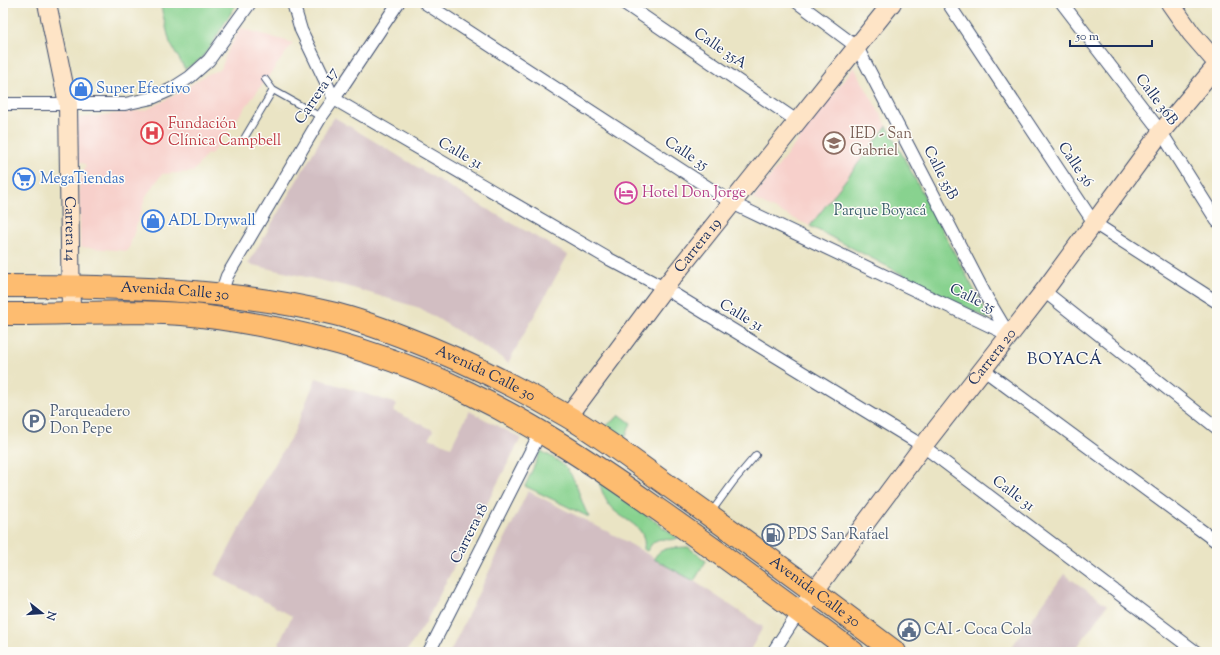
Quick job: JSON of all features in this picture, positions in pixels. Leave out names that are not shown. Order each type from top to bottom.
[{"type":"highway","name":"Avenida Calle 30","points":[[3,286],[148,289],[221,294],[290,305],[337,315],[377,327],[436,349],[490,374],[568,417],[709,514],[895,652]]},
{"type":"highway","name":"Avenida Calle 30","points":[[3,314],[148,312],[214,318],[282,330],[346,345],[408,367],[468,392],[541,431],[582,457],[695,536],[853,652]]},
{"type":"street","name":"Carrera 14","points":[[47,3],[68,104],[72,287],[71,314]]},
{"type":"street","points":[[3,104],[125,104],[152,98],[170,90],[190,77],[209,60],[250,3]]},
{"type":"street","points":[[293,3],[301,30],[334,99]]},
{"type":"street","name":"Carrera 17","points":[[221,294],[227,276],[321,116],[398,3]]},
{"type":"street","name":"Calle 35","points":[[424,3],[732,203],[1010,335]]},
{"type":"street","name":"Calle 35A","points":[[624,3],[798,121]]},
{"type":"street","name":"Calle 35B","points":[[798,3],[857,47],[987,298],[1010,335]]},
{"type":"street","name":"Carrera 19","points":[[568,417],[664,288],[892,3]]},
{"type":"street","name":"Calle 36","points":[[948,3],[1094,223],[1217,302]]},
{"type":"street","name":"Calle 36B","points":[[1062,3],[1161,132],[1217,221]]},
{"type":"street","points":[[1170,3],[1191,33],[1217,64]]},
{"type":"street","name":"Carrera 20","points":[[773,652],[814,591],[923,446],[1044,292],[1161,132],[1217,64]]},
{"type":"street","name":"Calle 31","points":[[334,99],[608,259],[664,288],[923,446],[1196,652]]},
{"type":"street","points":[[1044,292],[1217,428]]},
{"type":"street","points":[[984,370],[1217,542]]},
{"type":"street","name":"Carrera 18","points":[[429,652],[541,431]]},
{"type":"lane","points":[[265,79],[274,90],[321,116]]},
{"type":"lane","points":[[244,140],[244,136],[274,90]]},
{"type":"lane","points":[[709,514],[756,455]]},
{"type":"shaded area","name":"Fundación Clínica Campbell","points":[[241,28],[293,43],[211,154],[207,154],[193,172],[162,174],[146,196],[128,251],[80,247],[79,184],[86,165],[78,161],[77,118],[146,110],[175,95],[206,75],[221,69],[227,52]]},
{"type":"shaded area","name":"IED - San Gabriel","points":[[854,67],[887,126],[810,226],[753,199]]},
{"type":"shaded area","points":[[334,117],[480,205],[568,255],[508,363],[420,308],[346,286],[248,264]]},
{"type":"shaded area","points":[[316,378],[397,404],[394,411],[433,430],[429,438],[451,447],[469,411],[521,438],[425,624],[406,652],[275,652],[292,616],[215,575],[266,479],[294,432]]},
{"type":"shaded area","points":[[528,491],[618,537],[694,581],[763,627],[749,652],[450,652]]},
{"type":"shaded area","points":[[1064,574],[1107,605],[1074,652],[1008,652]]},
{"type":"green space","points":[[160,3],[237,3],[201,59],[185,69],[170,43]]},
{"type":"green space","name":"Parque Boyacá","points":[[887,126],[990,320],[810,226]]},
{"type":"green space","points":[[620,415],[631,423],[625,438],[606,426]]},
{"type":"green space","points":[[541,451],[558,461],[571,474],[589,517],[525,486]]},
{"type":"green space","points":[[598,480],[678,538],[669,540],[661,539],[655,541],[647,551],[644,549],[642,534],[638,528],[609,505]]},
{"type":"green space","points":[[688,547],[706,561],[694,581],[654,559],[660,552],[668,548]]},
{"type":"place","name":"Super Efectivo","points":[[81,89]]},
{"type":"place","name":"Fundación Clínica Campbell","points":[[152,133]]},
{"type":"place","name":"IED - San Gabriel","points":[[834,143]]},
{"type":"place","name":"MegaTiendas","points":[[24,179]]},
{"type":"place","name":"Hotel Don Jorge","points":[[626,193]]},
{"type":"place","name":"ADL Drywall","points":[[153,221]]},
{"type":"place","name":"Parqueadero Don Pepe","points":[[34,421]]},
{"type":"place","name":"PDS San Rafael","points":[[773,535]]},
{"type":"place","name":"CAI - Coca Cola","points":[[909,630]]},
{"type":"district","name":"BOYACÁ","points":[[1065,360]]}]
